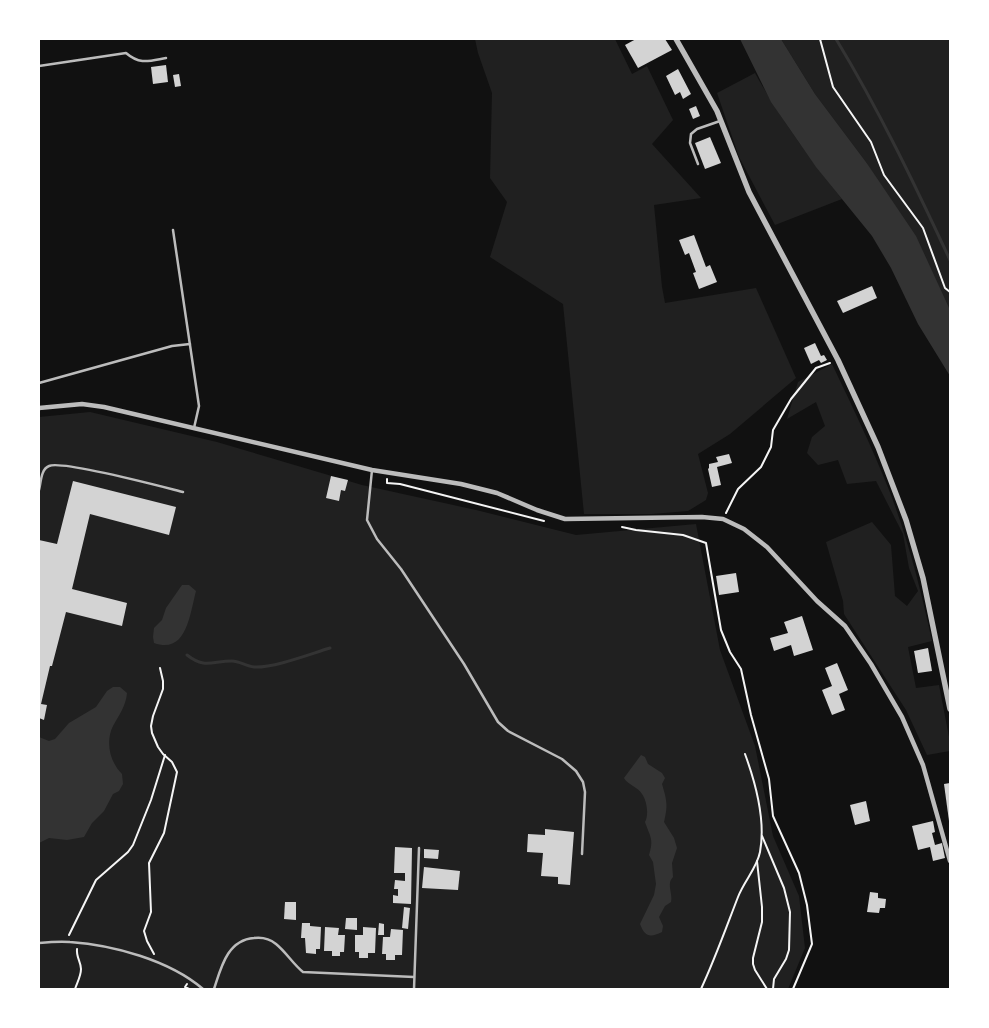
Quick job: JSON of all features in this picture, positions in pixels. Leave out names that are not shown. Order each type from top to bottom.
[{"type":"street","points":[[676,39],[702,83],[720,121],[748,190],[838,360],[878,447],[906,520],[924,578],[950,709]]},
{"type":"street","points":[[39,408],[82,404],[104,407],[372,470],[461,484],[497,493],[537,510],[565,519],[702,517],[723,519],[744,529],[767,547],[817,601],[844,626],[871,664],[902,717],[923,765],[950,861]]},
{"type":"lane","points":[[39,66],[126,53],[134,60],[145,61],[166,58]]},
{"type":"lane","points":[[698,164],[690,143],[691,134],[698,128],[720,121]]},
{"type":"lane","points":[[172,230],[199,406],[194,428]]},
{"type":"lane","points":[[39,383],[172,346],[190,344]]},
{"type":"lane","points":[[39,490],[43,472],[50,465],[67,466],[183,492]]},
{"type":"lane","points":[[372,470],[367,520],[377,539],[401,569],[464,664],[498,722],[508,731],[562,759],[576,771],[583,782],[585,792],[582,854]]},
{"type":"lane","points":[[39,471],[43,472]]},
{"type":"lane","points":[[414,989],[419,848]]},
{"type":"lane","points":[[214,989],[227,955],[234,945],[244,939],[255,938],[265,938],[275,944],[304,972],[414,977]]},
{"type":"lane","points":[[39,943],[78,942],[112,948],[160,964],[186,977],[203,989]]},
{"type":"path","points":[[820,39],[833,87],[871,142],[884,175],[923,228],[945,288],[950,292]]},
{"type":"path","points":[[723,519],[738,489],[761,467],[771,447],[773,430],[791,399],[816,368],[838,360]]},
{"type":"path","points":[[388,472],[387,483],[400,484],[549,523]]},
{"type":"path","points":[[614,527],[684,535],[706,544],[721,630],[730,652],[741,669],[751,715],[769,779],[773,816],[798,873],[807,905],[812,944],[794,989]]},
{"type":"path","points":[[160,668],[163,689],[154,710],[151,726],[152,733],[158,747],[172,762],[176,772],[164,833],[149,863],[152,900],[151,912],[144,931],[146,941],[160,964]]},
{"type":"path","points":[[701,989],[739,895],[760,852],[759,808],[755,786],[745,754]]},
{"type":"path","points":[[63,942],[71,932],[96,880],[128,852],[133,844],[151,800],[165,755]]},
{"type":"path","points":[[761,834],[784,888],[790,912],[789,950],[774,979],[773,989]]},
{"type":"path","points":[[757,861],[762,922],[753,964],[768,989]]},
{"type":"path","points":[[75,989],[81,973],[81,967],[76,955],[78,942]]},
{"type":"shaded area","points":[[475,39],[615,39],[632,74],[647,66],[673,120],[652,144],[701,198],[654,205],[665,303],[756,288],[796,378],[730,434],[698,454],[708,493],[706,500],[688,511],[652,514],[584,514],[563,304],[490,257],[507,202],[490,178],[492,93]]},
{"type":"shaded area","points":[[740,39],[781,39],[815,94],[866,162],[916,236],[950,310],[950,376],[918,324],[891,268],[872,236],[816,167],[771,102]]},
{"type":"shaded area","points":[[781,39],[950,39],[950,310],[866,162],[815,94]]},
{"type":"shaded area","points":[[755,73],[796,138],[842,199],[775,225],[739,157],[717,93]]},
{"type":"shaded area","points":[[832,364],[882,474],[896,508],[908,546],[932,641],[908,647],[916,688],[939,685],[950,751],[927,755],[906,710],[844,614],[843,601],[826,542],[872,522],[891,545],[895,596],[907,606],[918,591],[909,568],[903,534],[876,481],[847,484],[838,460],[818,465],[807,453],[812,437],[825,426],[816,402],[787,419],[798,382]]},
{"type":"shaded area","points":[[90,412],[217,442],[362,485],[476,510],[576,535],[696,524],[720,650],[755,746],[773,836],[799,896],[805,948],[788,989],[39,989],[39,417]]},
{"type":"shaded area","points":[[182,585],[189,585],[196,591],[185,630],[174,643],[165,645],[154,643],[154,628],[162,620],[166,608]]},
{"type":"shaded area","points":[[113,687],[120,687],[127,693],[124,706],[113,726],[109,739],[110,752],[114,764],[122,774],[123,784],[119,791],[113,794],[104,811],[92,823],[84,837],[67,840],[49,838],[39,843],[39,737],[49,741],[55,739],[69,723],[96,707],[107,691]]},
{"type":"shaded area","points":[[641,755],[645,757],[648,764],[662,773],[665,778],[662,784],[666,803],[664,822],[674,838],[677,848],[672,863],[671,902],[665,906],[659,917],[663,926],[662,932],[651,936],[644,932],[640,924],[654,895],[656,884],[653,862],[649,855],[651,838],[645,822],[647,808],[644,797],[624,778]]},
{"type":"building","points":[[636,39],[665,39],[672,50],[638,68],[625,45]]},
{"type":"building","points":[[166,65],[168,82],[153,84],[151,67]]},
{"type":"building","points":[[678,69],[691,94],[683,99],[680,92],[675,95],[666,76]]},
{"type":"building","points":[[179,74],[181,86],[175,87],[173,75]]},
{"type":"building","points":[[696,106],[700,116],[693,119],[689,109]]},
{"type":"building","points":[[710,137],[721,163],[705,169],[695,143]]},
{"type":"building","points":[[694,235],[706,267],[710,265],[717,282],[699,289],[693,273],[696,272],[689,253],[685,255],[679,240]]},
{"type":"building","points":[[872,286],[877,298],[843,313],[837,301]]},
{"type":"building","points":[[815,343],[821,356],[824,355],[827,360],[821,363],[819,360],[811,364],[804,348]]},
{"type":"building","points":[[729,454],[732,463],[717,467],[721,485],[712,487],[708,469],[709,464],[718,462],[716,457]]},
{"type":"building","points":[[331,476],[348,480],[345,491],[341,490],[339,501],[326,498]]},
{"type":"building","points":[[73,481],[176,507],[169,535],[90,514],[72,589],[127,603],[122,626],[66,612],[41,704],[47,705],[44,720],[39,718],[39,540],[57,544]]},
{"type":"building","points":[[736,573],[739,592],[719,595],[716,576]]},
{"type":"building","points":[[802,616],[813,650],[794,656],[791,645],[774,651],[770,638],[788,633],[784,622]]},
{"type":"building","points":[[928,648],[932,671],[918,673],[914,651]]},
{"type":"building","points":[[837,663],[848,690],[839,694],[845,710],[832,715],[822,690],[832,686],[825,668]]},
{"type":"building","points":[[950,783],[950,821],[949,821],[944,784]]},
{"type":"building","points":[[866,801],[870,821],[855,825],[850,805]]},
{"type":"building","points":[[933,821],[935,832],[932,833],[935,845],[942,843],[945,858],[933,861],[930,847],[918,850],[912,826]]},
{"type":"building","points":[[545,829],[574,832],[570,885],[558,884],[558,877],[541,876],[543,853],[527,852],[528,834],[545,835]]},
{"type":"building","points":[[395,847],[412,848],[411,904],[393,903],[393,895],[398,896],[398,889],[394,889],[395,880],[405,881],[405,873],[394,873]]},
{"type":"building","points":[[424,849],[439,850],[438,859],[424,858]]},
{"type":"building","points":[[424,867],[460,871],[458,890],[422,888]]},
{"type":"building","points":[[870,892],[878,893],[878,898],[886,899],[885,908],[880,908],[879,913],[867,912]]},
{"type":"building","points":[[285,902],[296,902],[296,920],[284,919]]},
{"type":"building","points":[[404,907],[410,908],[408,929],[402,928]]},
{"type":"building","points":[[346,918],[357,918],[357,930],[345,929]]},
{"type":"building","points":[[302,923],[310,923],[310,926],[321,927],[320,949],[316,949],[316,954],[306,953],[305,938],[301,938]]},
{"type":"building","points":[[379,923],[384,924],[384,935],[378,935]]},
{"type":"building","points":[[325,927],[339,928],[338,935],[345,935],[344,952],[340,952],[340,956],[332,956],[332,951],[324,951]]},
{"type":"building","points":[[363,927],[376,928],[375,953],[368,953],[368,958],[359,958],[359,952],[355,952],[355,935],[363,935]]},
{"type":"building","points":[[391,929],[403,930],[402,955],[395,955],[395,960],[386,960],[386,954],[382,954],[383,937],[390,937]]},
{"type":"waterway","points":[[836,39],[882,120],[950,260]]},
{"type":"waterway","points":[[187,655],[204,663],[232,661],[254,667],[262,667],[282,663],[330,648]]}]
